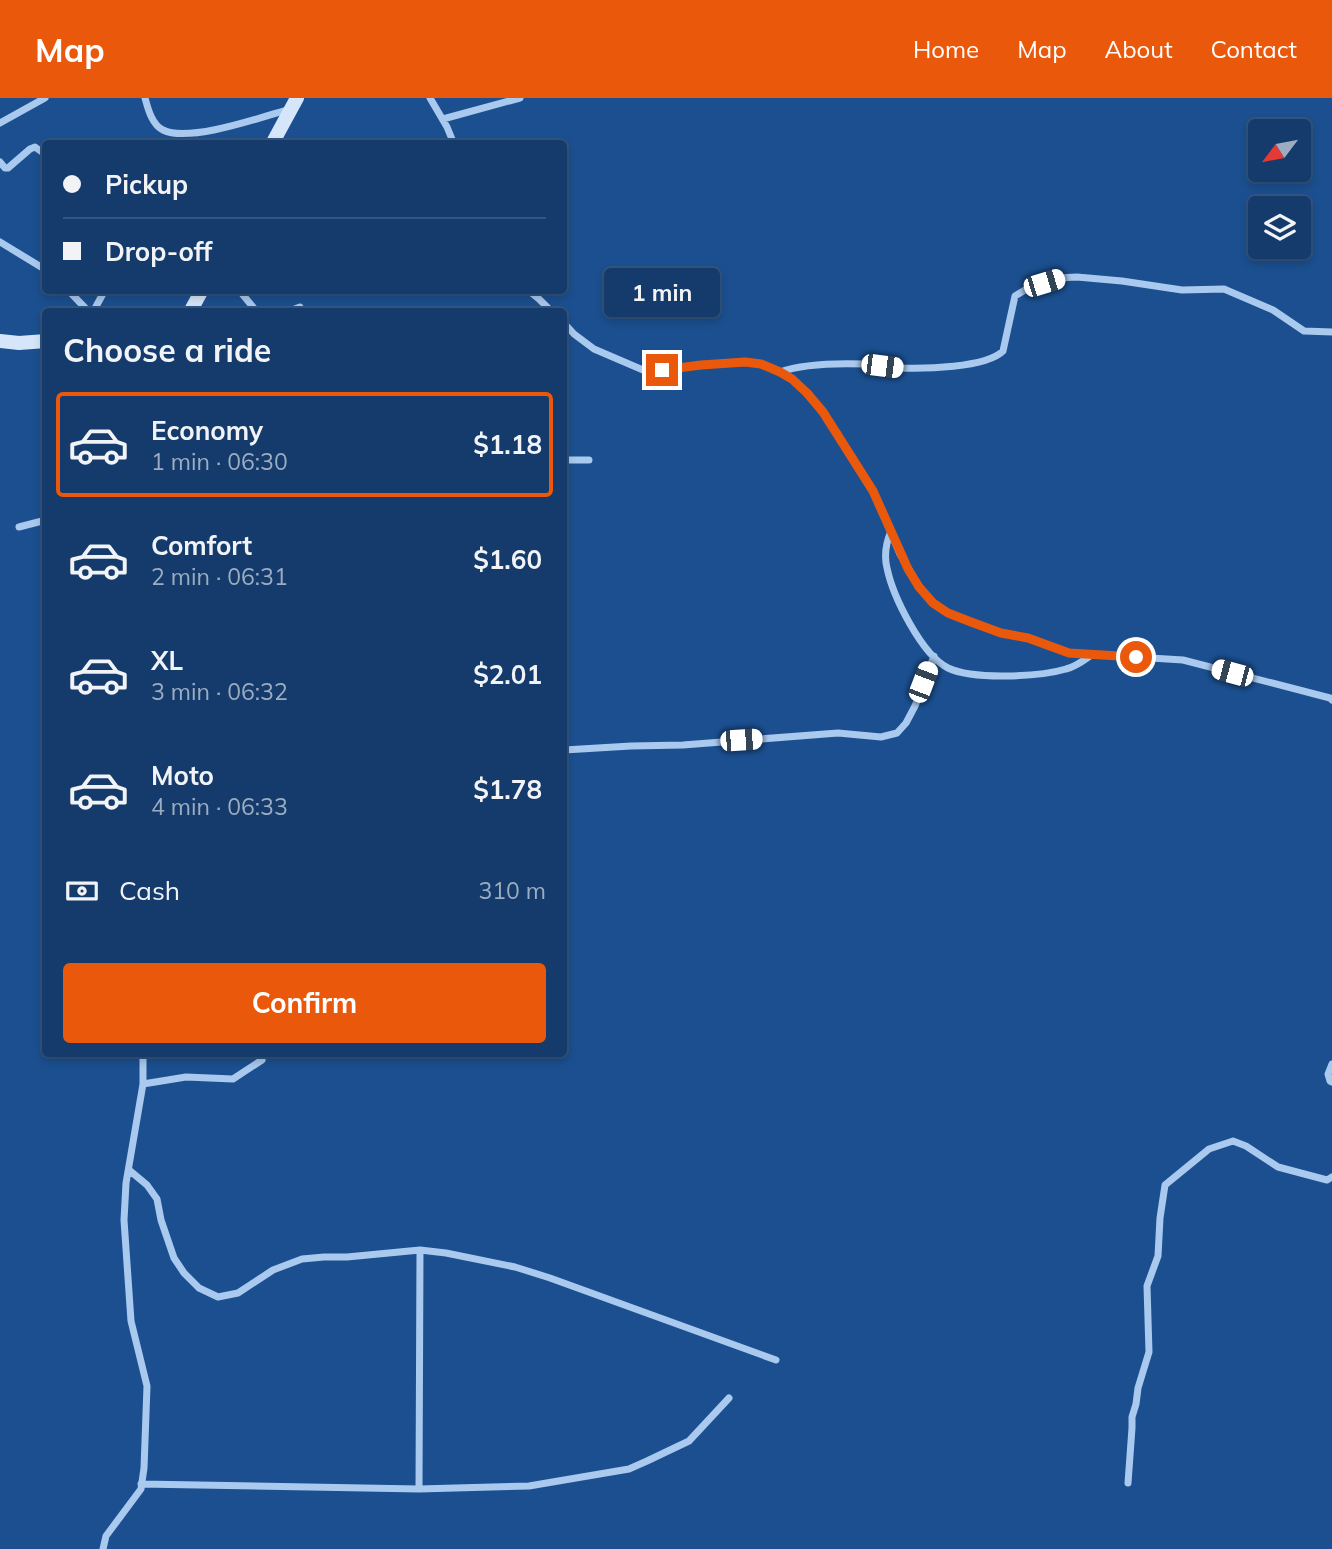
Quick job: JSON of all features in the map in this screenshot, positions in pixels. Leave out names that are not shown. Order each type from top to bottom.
[{"type":"main road","points":[[274,140],[294,104]]},
{"type":"main road","points":[[0,341],[42,341]]},
{"type":"street","points":[[0,123],[34,100],[45,98]]},
{"type":"street","points":[[145,98],[157,126],[175,134],[201,133],[294,104]]},
{"type":"street","points":[[430,98],[452,140]]},
{"type":"street","points":[[443,120],[520,98]]},
{"type":"street","points":[[0,162],[8,168],[34,147],[42,152]]},
{"type":"street","points":[[0,242],[42,268]]},
{"type":"street","points":[[780,372],[792,367],[820,365],[867,364],[914,368],[964,365],[988,360],[1003,351],[1014,296],[1030,287],[1058,278],[1111,280],[1182,290],[1224,289],[1273,310],[1304,331],[1332,332]]},
{"type":"street","points":[[72,294],[87,308]]},
{"type":"street","points":[[242,294],[254,308]]},
{"type":"street","points":[[533,294],[548,308]]},
{"type":"street","points":[[567,326],[594,349],[643,370],[745,362],[761,364],[792,379],[823,412],[873,491],[908,569],[919,587],[933,603],[948,613],[1001,633],[1028,638],[1069,653],[1183,660],[1332,701]]},
{"type":"street","points":[[567,460],[589,460]]},
{"type":"street","points":[[19,527],[42,521]]},
{"type":"street","points":[[891,531],[887,540],[887,566],[896,596],[920,638],[934,656],[951,669],[965,674],[986,676],[1024,675],[1068,669],[1090,656]]},
{"type":"street","points":[[567,750],[683,745],[838,733],[881,737],[897,733],[906,723],[915,705],[934,656]]},
{"type":"street","points":[[103,1549],[106,1536],[141,1489],[144,1468],[147,1386],[131,1321],[124,1220],[129,1170],[144,1084],[143,1057]]},
{"type":"street","points":[[144,1084],[186,1077],[233,1079],[262,1060]]},
{"type":"street","points":[[1332,1064],[1328,1074],[1332,1083]]},
{"type":"street","points":[[1128,1483],[1132,1417],[1149,1352],[1147,1286],[1158,1256],[1165,1185],[1209,1149],[1233,1140],[1278,1167],[1327,1180],[1332,1177]]},
{"type":"street","points":[[129,1170],[147,1185],[157,1199],[174,1258],[184,1273],[199,1287],[218,1297],[239,1293],[273,1270],[302,1259],[420,1250],[515,1267],[776,1360]]},
{"type":"street","points":[[419,1489],[420,1250]]},
{"type":"street","points":[[141,1484],[419,1489],[529,1486],[629,1469],[688,1441],[729,1398]]},
{"type":"route","points":[[662,370],[745,362],[761,364],[792,379],[823,412],[873,491],[900,554],[919,587],[933,603],[948,613],[1001,633],[1028,638],[1069,653],[1136,657]]}]
